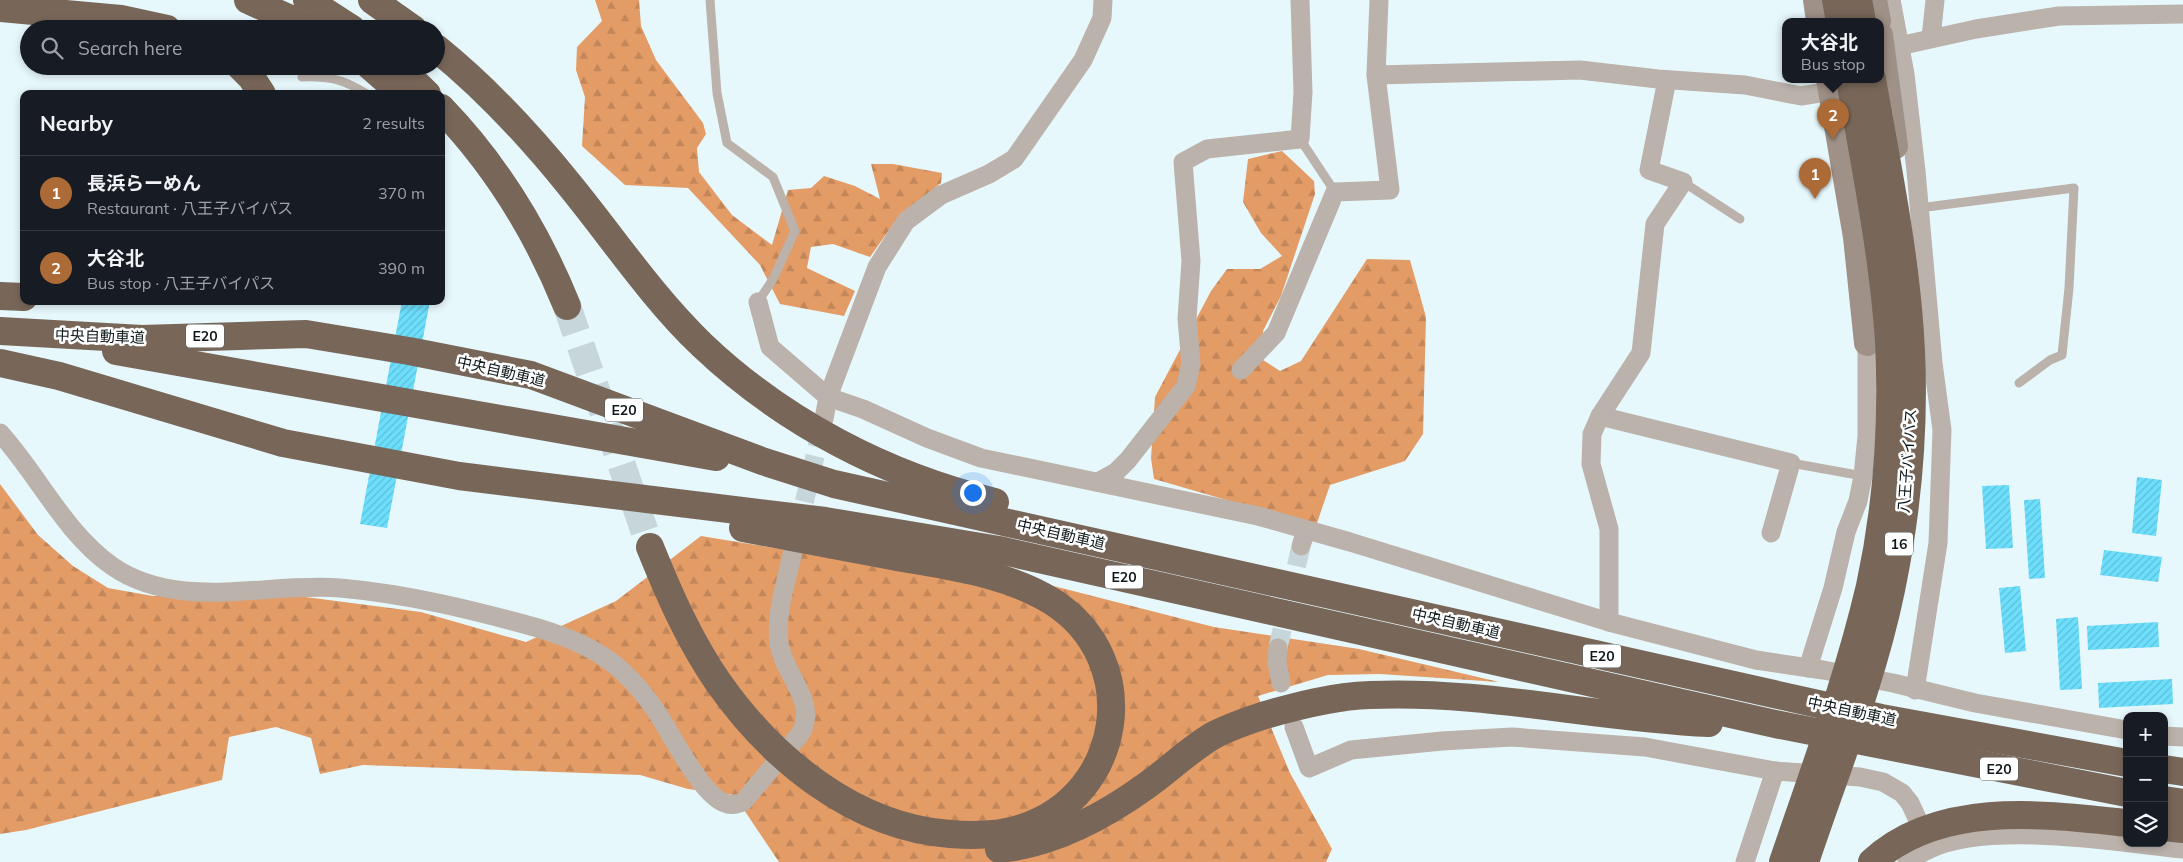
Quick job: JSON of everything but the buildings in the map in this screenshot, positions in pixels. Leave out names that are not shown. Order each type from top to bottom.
[{"type":"highway","points":[[248,0],[293,20]]},
{"type":"highway","points":[[307,0],[338,20]]},
{"type":"highway","points":[[372,0],[400,20]]},
{"type":"highway","points":[[1836,0],[1839,18]]},
{"type":"highway","points":[[1858,0],[1861,18]]},
{"type":"highway","points":[[0,8],[126,20]]},
{"type":"highway","points":[[445,56],[482,88],[530,138],[636,271],[702,344],[754,389],[812,429],[873,459],[950,488],[1392,608]]},
{"type":"highway","points":[[249,75],[259,90]]},
{"type":"highway","points":[[380,75],[397,90]]},
{"type":"highway","points":[[407,75],[423,90]]},
{"type":"highway","name":"八王子バイパス","points":[[1805,862],[1871,665],[1891,590],[1908,480],[1911,430],[1922,363],[1903,267],[1907,211],[1888,77]]},
{"type":"highway","name":"八王子バイパス","points":[[1783,862],[1850,663],[1870,585],[1886,481],[1889,427],[1878,342],[1884,286],[1837,83]]},
{"type":"highway","points":[[445,113],[498,175],[516,202],[552,269],[559,305],[495,198],[466,158],[445,135]]},
{"type":"highway","points":[[0,296],[20,297]]},
{"type":"highway","points":[[4,332],[793,471]]},
{"type":"highway","name":"中央自動車道","points":[[4,332],[142,339],[306,334],[338,338],[531,375],[793,471],[834,484],[1881,718],[2123,762]]},
{"type":"highway","name":"中央自動車道","points":[[0,363],[59,376],[283,443],[459,476],[824,521],[999,550],[1792,728],[2123,792]]},
{"type":"highway","points":[[459,476],[966,569],[1008,581],[1052,602],[1073,619],[1090,638],[1102,660],[1108,679],[1111,723],[1107,744],[1088,783],[1069,802],[1045,818],[1022,828],[994,834],[955,834],[908,828],[858,808],[823,787],[792,765],[758,731],[718,682],[688,631],[641,543],[651,588],[694,671],[715,701],[756,751],[803,790],[853,821],[876,831],[926,846],[981,851],[1036,843],[1064,833],[1100,816],[1216,734],[1262,716],[1328,700],[1368,695],[1426,694],[1526,702],[1682,722],[1792,728]]},
{"type":"highway","points":[[2168,770],[2183,772]]},
{"type":"highway","points":[[2168,801],[2183,803]]},
{"type":"highway","points":[[1872,862],[1909,838],[1938,826],[1964,820],[1991,816],[2060,816],[2123,823]]},
{"type":"street","points":[[824,418],[828,397],[877,267],[906,221],[941,195],[989,174],[1014,159],[1083,60],[1102,18],[1103,0]]},
{"type":"street","points":[[1098,482],[1116,472],[1128,460],[1186,386],[1191,364],[1188,319],[1191,261],[1183,162],[1208,149],[1300,139],[1303,92],[1300,0]]},
{"type":"street","points":[[1241,370],[1276,333],[1335,192],[1390,190],[1376,75],[1379,0]]},
{"type":"street","points":[[1816,0],[1819,18]]},
{"type":"street","points":[[1874,0],[1877,18]]},
{"type":"street","points":[[1888,77],[1891,0]]},
{"type":"street","points":[[1931,38],[1935,0]]},
{"type":"street","points":[[1890,41],[1931,38],[2059,16],[2183,14]]},
{"type":"street","points":[[1376,75],[1580,70],[1667,80],[1745,85],[1802,96],[1837,83]]},
{"type":"street","points":[[1610,622],[1609,529],[1591,464],[1592,434],[1600,416],[1641,353],[1655,224],[1683,182],[1649,170],[1667,80]]},
{"type":"street","points":[[758,302],[770,347],[828,397],[863,409],[928,438],[981,458],[1258,516],[1304,538],[1756,660],[1893,683],[1915,690],[2123,729]]},
{"type":"street","points":[[1816,669],[1846,532],[1858,501],[1863,476],[1878,342]]},
{"type":"street","points":[[1915,690],[1938,543],[1942,430],[1922,363]]},
{"type":"street","points":[[1600,416],[1791,463],[1771,533]]},
{"type":"street","points":[[0,433],[78,535],[102,559],[129,576],[152,585],[182,591],[328,588],[413,597],[522,624],[564,637],[599,653],[630,679],[657,712],[706,788],[717,799],[733,805],[742,802],[749,795],[801,733],[806,720],[806,708],[802,696],[782,654],[779,642],[780,617],[793,551]]},
{"type":"street","points":[[1278,648],[1277,662],[1281,683]]},
{"type":"street","points":[[1294,728],[1309,768],[1350,750],[1512,737],[1645,747],[1783,771],[1860,777],[1883,782],[1902,793],[1917,815],[1929,845]]},
{"type":"street","points":[[2168,736],[2183,737]]},
{"type":"street","points":[[1745,862],[1783,771]]},
{"type":"street","points":[[1907,862],[1929,845],[1990,836],[2172,843]]},
{"type":"lane","points":[[710,0],[717,93],[727,143],[773,177],[795,231],[773,279],[758,302]]},
{"type":"lane","points":[[302,77],[323,76],[346,81],[361,90]]},
{"type":"lane","points":[[1300,139],[1335,192]]},
{"type":"lane","points":[[1683,182],[1740,219]]},
{"type":"lane","points":[[1907,211],[2074,188],[2069,288],[2062,355],[2050,360],[2018,383]]},
{"type":"lane","points":[[1791,463],[1863,476]]},
{"type":"green space","points":[[595,0],[639,0],[641,26],[656,60],[703,123],[706,134],[697,148],[699,172],[732,215],[772,245],[788,190],[811,188],[824,176],[855,186],[880,199],[871,164],[893,164],[942,173],[941,183],[897,219],[870,257],[833,244],[811,247],[807,268],[855,291],[844,316],[780,304],[760,265],[688,188],[625,185],[582,146],[585,97],[576,70],[577,47],[602,21]]},
{"type":"green space","points":[[1282,151],[1314,181],[1315,194],[1281,296],[1263,331],[1263,360],[1280,371],[1301,361],[1367,259],[1410,260],[1426,317],[1423,434],[1405,461],[1330,485],[1316,526],[1154,479],[1151,458],[1155,397],[1211,291],[1227,269],[1260,269],[1282,256],[1261,233],[1243,202],[1248,159]]},
{"type":"green space","points":[[0,484],[38,535],[73,566],[108,588],[153,596],[290,595],[421,612],[526,642],[616,601],[701,536],[793,551],[1034,581],[1214,627],[1359,649],[1499,682],[1380,674],[1328,675],[1258,696],[1290,773],[1332,849],[1326,862],[779,862],[734,795],[688,789],[640,775],[363,765],[320,774],[311,738],[276,727],[229,737],[222,780],[26,830],[0,834]]},
{"type":"tunnel","points":[[567,306],[650,547]]},
{"type":"tunnel","points":[[798,529],[823,422]]},
{"type":"tunnel","points":[[1278,648],[1301,546]]},
{"type":"place","name":"大谷北","points":[[1833,140]]},
{"type":"place","name":"長浜らーめん","points":[[1815,199]]}]
